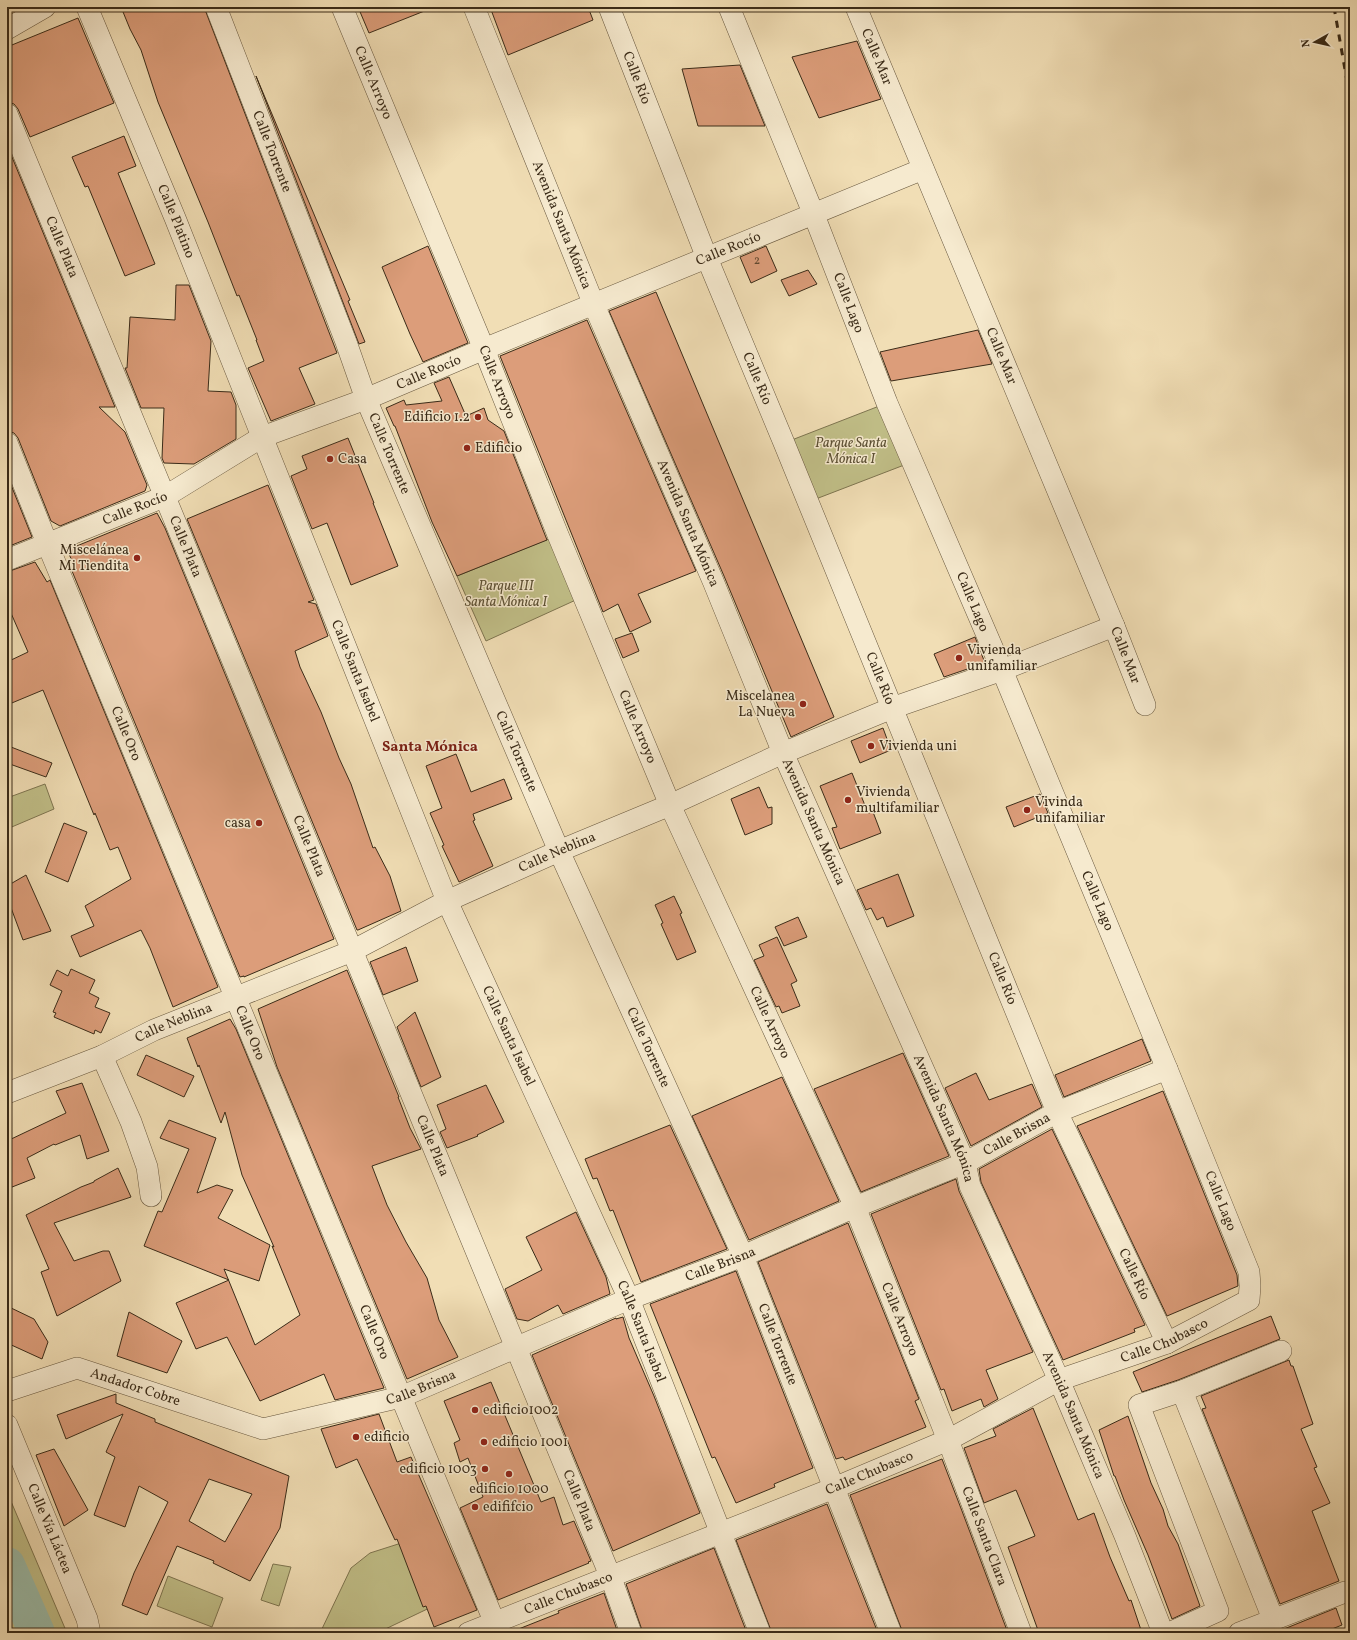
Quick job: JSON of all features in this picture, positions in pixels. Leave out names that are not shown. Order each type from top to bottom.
[{"type":"street","points":[[7,29],[45,7]]},
{"type":"street","name":"Calle Platino","points":[[87,7],[175,218],[262,437]]},
{"type":"street","name":"Calle Torrente","points":[[216,7],[340,327],[366,399],[559,850],[743,1256],[891,1633]]},
{"type":"street","name":"Calle Arroyo","points":[[342,7],[484,349],[558,535],[670,805],[855,1207],[948,1440]]},
{"type":"street","name":"Avenida Santa Mónica","points":[[474,7],[594,305],[713,581],[783,753],[965,1163],[970,1186],[1060,1380],[1125,1536],[1163,1633]]},
{"type":"street","name":"Calle Río","points":[[609,7],[707,258],[1057,1112],[1167,1343]]},
{"type":"street","name":"Calle Lago","points":[[729,7],[814,215],[887,403],[1002,670],[1167,1069],[1249,1272],[1250,1286]]},
{"type":"street","name":"Calle Mar","points":[[856,7],[1114,626],[1145,705]]},
{"type":"street","name":"Calle Plata","points":[[7,114],[166,496],[611,1578],[632,1633]]},
{"type":"street","name":"Calle Rocío","points":[[7,560],[166,496],[262,437],[366,399],[484,349],[923,170]]},
{"type":"street","name":"Calle Santa Isabel","points":[[262,437],[447,901],[630,1299],[760,1633]]},
{"type":"street","name":"Calle Oro","points":[[7,443],[47,543],[497,1628]]},
{"type":"street","name":"Calle Neblina","points":[[7,1093],[102,1056],[154,1030],[352,951],[447,901],[559,850],[670,805],[783,753],[892,708],[1002,670],[1114,626]]},
{"type":"street","points":[[102,1056],[131,1122],[147,1167],[151,1196]]},
{"type":"street","name":"Calle Brisna","points":[[263,1429],[401,1397],[630,1299],[743,1256],[855,1207],[965,1163],[1057,1112],[1167,1069]]},
{"type":"street","name":"Calle Chubasco","points":[[468,1633],[497,1628],[611,1578],[834,1488],[948,1440],[1060,1380],[1167,1343],[1249,1300],[1250,1286]]},
{"type":"street","points":[[1169,1633],[1218,1610],[1139,1406],[1281,1350]]},
{"type":"street","name":"Andador Cobre","points":[[7,1391],[77,1368],[263,1429]]},
{"type":"street","points":[[1182,1390],[1273,1619]]},
{"type":"street","name":"Calle Vía Láctea","points":[[7,1425],[86,1619],[90,1633]]},
{"type":"street","name":"Calle Santa Clara","points":[[948,1440],[1021,1633]]},
{"type":"street","points":[[1239,1633],[1345,1592]]},
{"type":"green space","name":"Parque Santa Mónica I","points":[[887,403],[912,462],[808,502],[784,443]]},
{"type":"green space","name":"Parque III Santa Mónica I","points":[[551,538],[578,599],[486,641],[457,576]]},
{"type":"green space","points":[[45,784],[54,809],[7,829],[7,798]]},
{"type":"green space","points":[[7,1492],[67,1633],[7,1633]]},
{"type":"green space","points":[[417,1538],[442,1602],[377,1633],[320,1633],[351,1568],[370,1553]]},
{"type":"green space","points":[[273,1564],[291,1567],[279,1606],[261,1600]]},
{"type":"green space","points":[[168,1576],[223,1598],[212,1627],[157,1606]]},
{"type":"building","points":[[121,7],[204,7],[337,353],[299,368],[315,404],[271,421],[248,368],[264,361],[257,340],[239,295],[237,296],[158,102],[141,50]]},
{"type":"building","points":[[358,7],[432,7],[432,8],[369,33]]},
{"type":"building","points":[[490,7],[588,7],[593,20],[508,55]]},
{"type":"building","points":[[78,18],[114,103],[30,137],[18,109],[14,104],[7,102],[7,47]]},
{"type":"building","points":[[857,41],[881,99],[819,118],[792,57]]},
{"type":"building","points":[[740,65],[765,126],[698,126],[682,69]]},
{"type":"building","points":[[256,76],[350,300],[348,301],[365,342],[359,344]]},
{"type":"building","points":[[124,136],[136,166],[118,173],[155,264],[125,276],[88,186],[85,187],[72,157]]},
{"type":"building","points":[[7,145],[115,407],[99,407],[125,432],[147,485],[145,491],[60,526],[51,521],[18,438],[14,433],[7,431]]},
{"type":"building","points":[[428,246],[468,343],[423,362],[382,267]]},
{"type":"building","points":[[766,246],[777,271],[751,283],[740,257]]},
{"type":"building","points":[[808,270],[817,284],[789,296],[781,280]]},
{"type":"building","points":[[176,285],[189,285],[211,341],[208,391],[231,392],[236,405],[236,439],[194,464],[164,463],[162,458],[164,408],[141,408],[125,368],[127,368],[130,317],[175,320]]},
{"type":"building","points":[[656,292],[834,717],[791,737],[724,576],[609,311]]},
{"type":"building","points":[[587,320],[696,571],[638,594],[651,622],[630,632],[618,604],[603,612],[500,356]]},
{"type":"building","points":[[978,330],[992,364],[891,381],[880,352]]},
{"type":"building","points":[[449,377],[466,416],[484,408],[488,420],[504,431],[547,540],[457,576],[432,522],[395,426],[386,408],[404,400],[406,405],[442,401],[434,383]]},
{"type":"building","points":[[348,438],[398,566],[351,585],[327,523],[312,529],[291,476],[307,469],[302,456]]},
{"type":"building","points":[[7,475],[32,537],[7,547]]},
{"type":"building","points":[[268,485],[314,600],[308,602],[316,604],[328,636],[295,651],[300,667],[321,712],[351,784],[373,848],[375,847],[390,876],[401,911],[358,930],[187,519]]},
{"type":"building","points":[[157,513],[165,528],[334,939],[244,977],[240,977],[72,571],[76,569],[67,550]]},
{"type":"building","points":[[35,562],[47,582],[50,580],[218,987],[173,1007],[150,948],[141,930],[80,957],[71,936],[94,926],[85,906],[131,879],[118,847],[110,850],[95,813],[94,815],[43,690],[7,705],[7,662],[28,652],[7,604],[7,572]]},
{"type":"building","points":[[632,633],[639,651],[623,658],[615,639]]},
{"type":"building","name":"Vivienda unifamiliar","points":[[975,637],[985,663],[944,677],[934,654]]},
{"type":"building","name":"Vivienda uni","points":[[883,728],[891,750],[860,763],[851,741]]},
{"type":"building","points":[[11,747],[52,763],[46,777],[7,763]]},
{"type":"building","points":[[456,754],[471,792],[504,779],[512,799],[473,814],[475,820],[473,821],[493,866],[459,882],[442,846],[444,845],[430,813],[442,808],[426,766]]},
{"type":"building","points":[[852,773],[868,813],[873,812],[881,833],[840,849],[832,828],[837,827],[820,786]]},
{"type":"building","points":[[759,787],[768,808],[772,807],[772,824],[745,835],[731,799]]},
{"type":"building","name":"Vivinda unifamiliar","points":[[1040,794],[1048,813],[1014,827],[1006,807]]},
{"type":"building","points":[[64,823],[87,832],[68,882],[45,872]]},
{"type":"building","points":[[898,874],[914,916],[887,927],[883,917],[877,920],[871,908],[866,910],[857,890]]},
{"type":"building","points":[[26,875],[51,931],[23,940],[7,897],[7,886]]},
{"type":"building","points":[[674,896],[682,913],[680,914],[696,952],[677,960],[661,924],[663,923],[655,905]]},
{"type":"building","points":[[798,917],[807,937],[784,946],[775,927]]},
{"type":"building","points":[[777,937],[797,981],[791,984],[800,1006],[782,1013],[779,1006],[776,1007],[754,960],[764,956],[759,945]]},
{"type":"building","points":[[406,947],[418,981],[383,995],[370,962]]},
{"type":"building","points":[[71,969],[95,980],[89,993],[99,998],[95,1007],[110,1013],[101,1033],[95,1030],[94,1034],[54,1017],[56,1013],[53,1012],[62,991],[50,985],[57,970],[68,976]]},
{"type":"building","points":[[347,970],[399,1097],[410,1128],[421,1149],[372,1166],[387,1205],[427,1278],[439,1320],[458,1357],[407,1379],[277,1067],[258,1009]]},
{"type":"building","points":[[415,1012],[441,1077],[421,1087],[397,1027]]},
{"type":"building","points":[[230,1019],[236,1029],[384,1388],[335,1400],[324,1374],[260,1401],[227,1337],[196,1349],[176,1303],[229,1280],[255,1345],[300,1315],[272,1246],[274,1247],[242,1175],[225,1112],[221,1123],[187,1038]]},
{"type":"building","points":[[1142,1039],[1151,1061],[1064,1097],[1055,1075]]},
{"type":"building","points":[[903,1053],[949,1156],[861,1192],[814,1089]]},
{"type":"building","points":[[146,1055],[194,1076],[184,1097],[137,1075]]},
{"type":"building","points":[[976,1073],[989,1100],[1032,1084],[1042,1107],[971,1146],[945,1088]]},
{"type":"building","points":[[782,1077],[839,1201],[749,1240],[692,1116]]},
{"type":"building","points":[[82,1083],[109,1151],[87,1159],[80,1135],[55,1145],[54,1144],[27,1158],[35,1178],[7,1189],[7,1141],[66,1113],[56,1091]]},
{"type":"building","points":[[486,1085],[504,1122],[477,1135],[478,1136],[447,1148],[440,1132],[446,1129],[437,1105]]},
{"type":"building","points":[[1163,1091],[1237,1275],[1238,1286],[1167,1316],[1077,1126]]},
{"type":"building","points":[[169,1120],[216,1138],[197,1193],[217,1185],[233,1190],[218,1218],[270,1245],[259,1281],[224,1269],[228,1280],[144,1246],[158,1211],[162,1212],[189,1149],[160,1138]]},
{"type":"building","points":[[670,1125],[727,1249],[641,1282],[613,1210],[610,1211],[597,1178],[593,1179],[585,1159]]},
{"type":"building","points":[[1052,1129],[1145,1325],[1134,1329],[1135,1332],[1063,1360],[981,1182],[979,1169]]},
{"type":"building","points":[[118,1168],[131,1197],[54,1223],[74,1261],[103,1251],[109,1251],[121,1281],[57,1316],[41,1272],[49,1269],[26,1215],[94,1182]]},
{"type":"building","points":[[956,1179],[959,1191],[1033,1352],[986,1370],[998,1399],[984,1407],[981,1399],[952,1411],[944,1389],[941,1390],[871,1214]]},
{"type":"building","points":[[576,1212],[606,1277],[610,1294],[563,1314],[558,1305],[528,1321],[517,1319],[505,1289],[542,1270],[526,1237]]},
{"type":"building","points":[[848,1223],[919,1399],[915,1401],[926,1427],[845,1460],[843,1457],[836,1459],[758,1262]]},
{"type":"building","points":[[736,1271],[813,1468],[774,1484],[775,1487],[736,1503],[715,1457],[712,1458],[650,1304]]},
{"type":"building","points":[[7,1306],[34,1319],[48,1342],[42,1359],[7,1343]]},
{"type":"building","points":[[129,1312],[182,1341],[167,1373],[117,1356]]},
{"type":"building","points":[[1271,1316],[1280,1339],[1178,1380],[1142,1392],[1133,1372]]},
{"type":"building","points":[[623,1317],[629,1338],[654,1396],[700,1513],[613,1551],[532,1355],[616,1318]]},
{"type":"building","points":[[1289,1360],[1291,1366],[1293,1366],[1313,1424],[1301,1429],[1317,1467],[1314,1468],[1330,1503],[1312,1511],[1339,1581],[1280,1604],[1202,1409],[1206,1408],[1201,1396]]},
{"type":"building","points":[[491,1382],[541,1502],[554,1497],[563,1525],[574,1521],[591,1561],[498,1600],[460,1508],[483,1497],[468,1458],[460,1462],[454,1443],[460,1440],[444,1401]]},
{"type":"building","points":[[116,1394],[116,1403],[155,1419],[155,1422],[289,1476],[280,1528],[250,1581],[213,1563],[214,1561],[177,1546],[147,1615],[122,1605],[134,1573],[168,1502],[139,1486],[125,1527],[94,1515],[115,1457],[106,1452],[123,1414],[66,1439],[57,1415]],"holes":[[[209,1479],[252,1494],[225,1542],[189,1521]]]},
{"type":"building","points":[[1033,1408],[1078,1520],[1094,1513],[1110,1557],[1129,1601],[1131,1600],[1142,1633],[1039,1633],[1008,1547],[1035,1536],[1016,1490],[984,1503],[964,1448],[996,1436],[993,1429]]},
{"type":"building","points":[[379,1414],[397,1462],[411,1457],[477,1610],[434,1627],[426,1606],[423,1607],[397,1539],[395,1540],[357,1459],[336,1468],[321,1429]]},
{"type":"building","points":[[1128,1416],[1151,1483],[1163,1509],[1168,1526],[1178,1544],[1200,1606],[1172,1619],[1148,1555],[1114,1476],[1099,1430]]},
{"type":"building","points":[[54,1449],[88,1510],[64,1526],[36,1455]]},
{"type":"building","points":[[942,1459],[1008,1633],[903,1633],[850,1495]]},
{"type":"building","points":[[827,1504],[878,1633],[772,1633],[736,1540]]},
{"type":"building","points":[[714,1548],[747,1633],[643,1633],[626,1584]]},
{"type":"building","points":[[604,1593],[618,1633],[511,1633],[559,1613],[558,1611]]},
{"type":"building","points":[[1336,1608],[1342,1625],[1322,1633],[1285,1633],[1284,1629]]},
{"type":"waterway","points":[[7,1565],[37,1633]]},
{"type":"railway","points":[[1334,7],[1350,98]]},
{"type":"place","name":"Edificio 1.2","points":[[478,417]]},
{"type":"place","name":"Edificio","points":[[467,448]]},
{"type":"place","name":"Casa","points":[[330,459]]},
{"type":"place","name":"Miscelánea Mi Tiendita","points":[[137,558]]},
{"type":"place","name":"Vivienda unifamiliar","points":[[959,658]]},
{"type":"place","name":"Miscelanea La Nueva","points":[[803,704]]},
{"type":"place","name":"Vivienda uni","points":[[871,746]]},
{"type":"place","name":"Vivienda multifamiliar","points":[[848,800]]},
{"type":"place","name":"Vivinda unifamiliar","points":[[1027,810]]},
{"type":"place","name":"casa","points":[[259,823]]},
{"type":"place","name":"edificio1002","points":[[475,1410]]},
{"type":"place","name":"edificio","points":[[356,1437]]},
{"type":"place","name":"edificio 1001","points":[[484,1442]]},
{"type":"place","name":"edificio 1003","points":[[485,1469]]},
{"type":"place","name":"edificio 1000","points":[[509,1474]]},
{"type":"place","name":"edififcio","points":[[475,1507]]},
{"type":"district","name":"Santa Mónica","points":[[430,747]]}]
